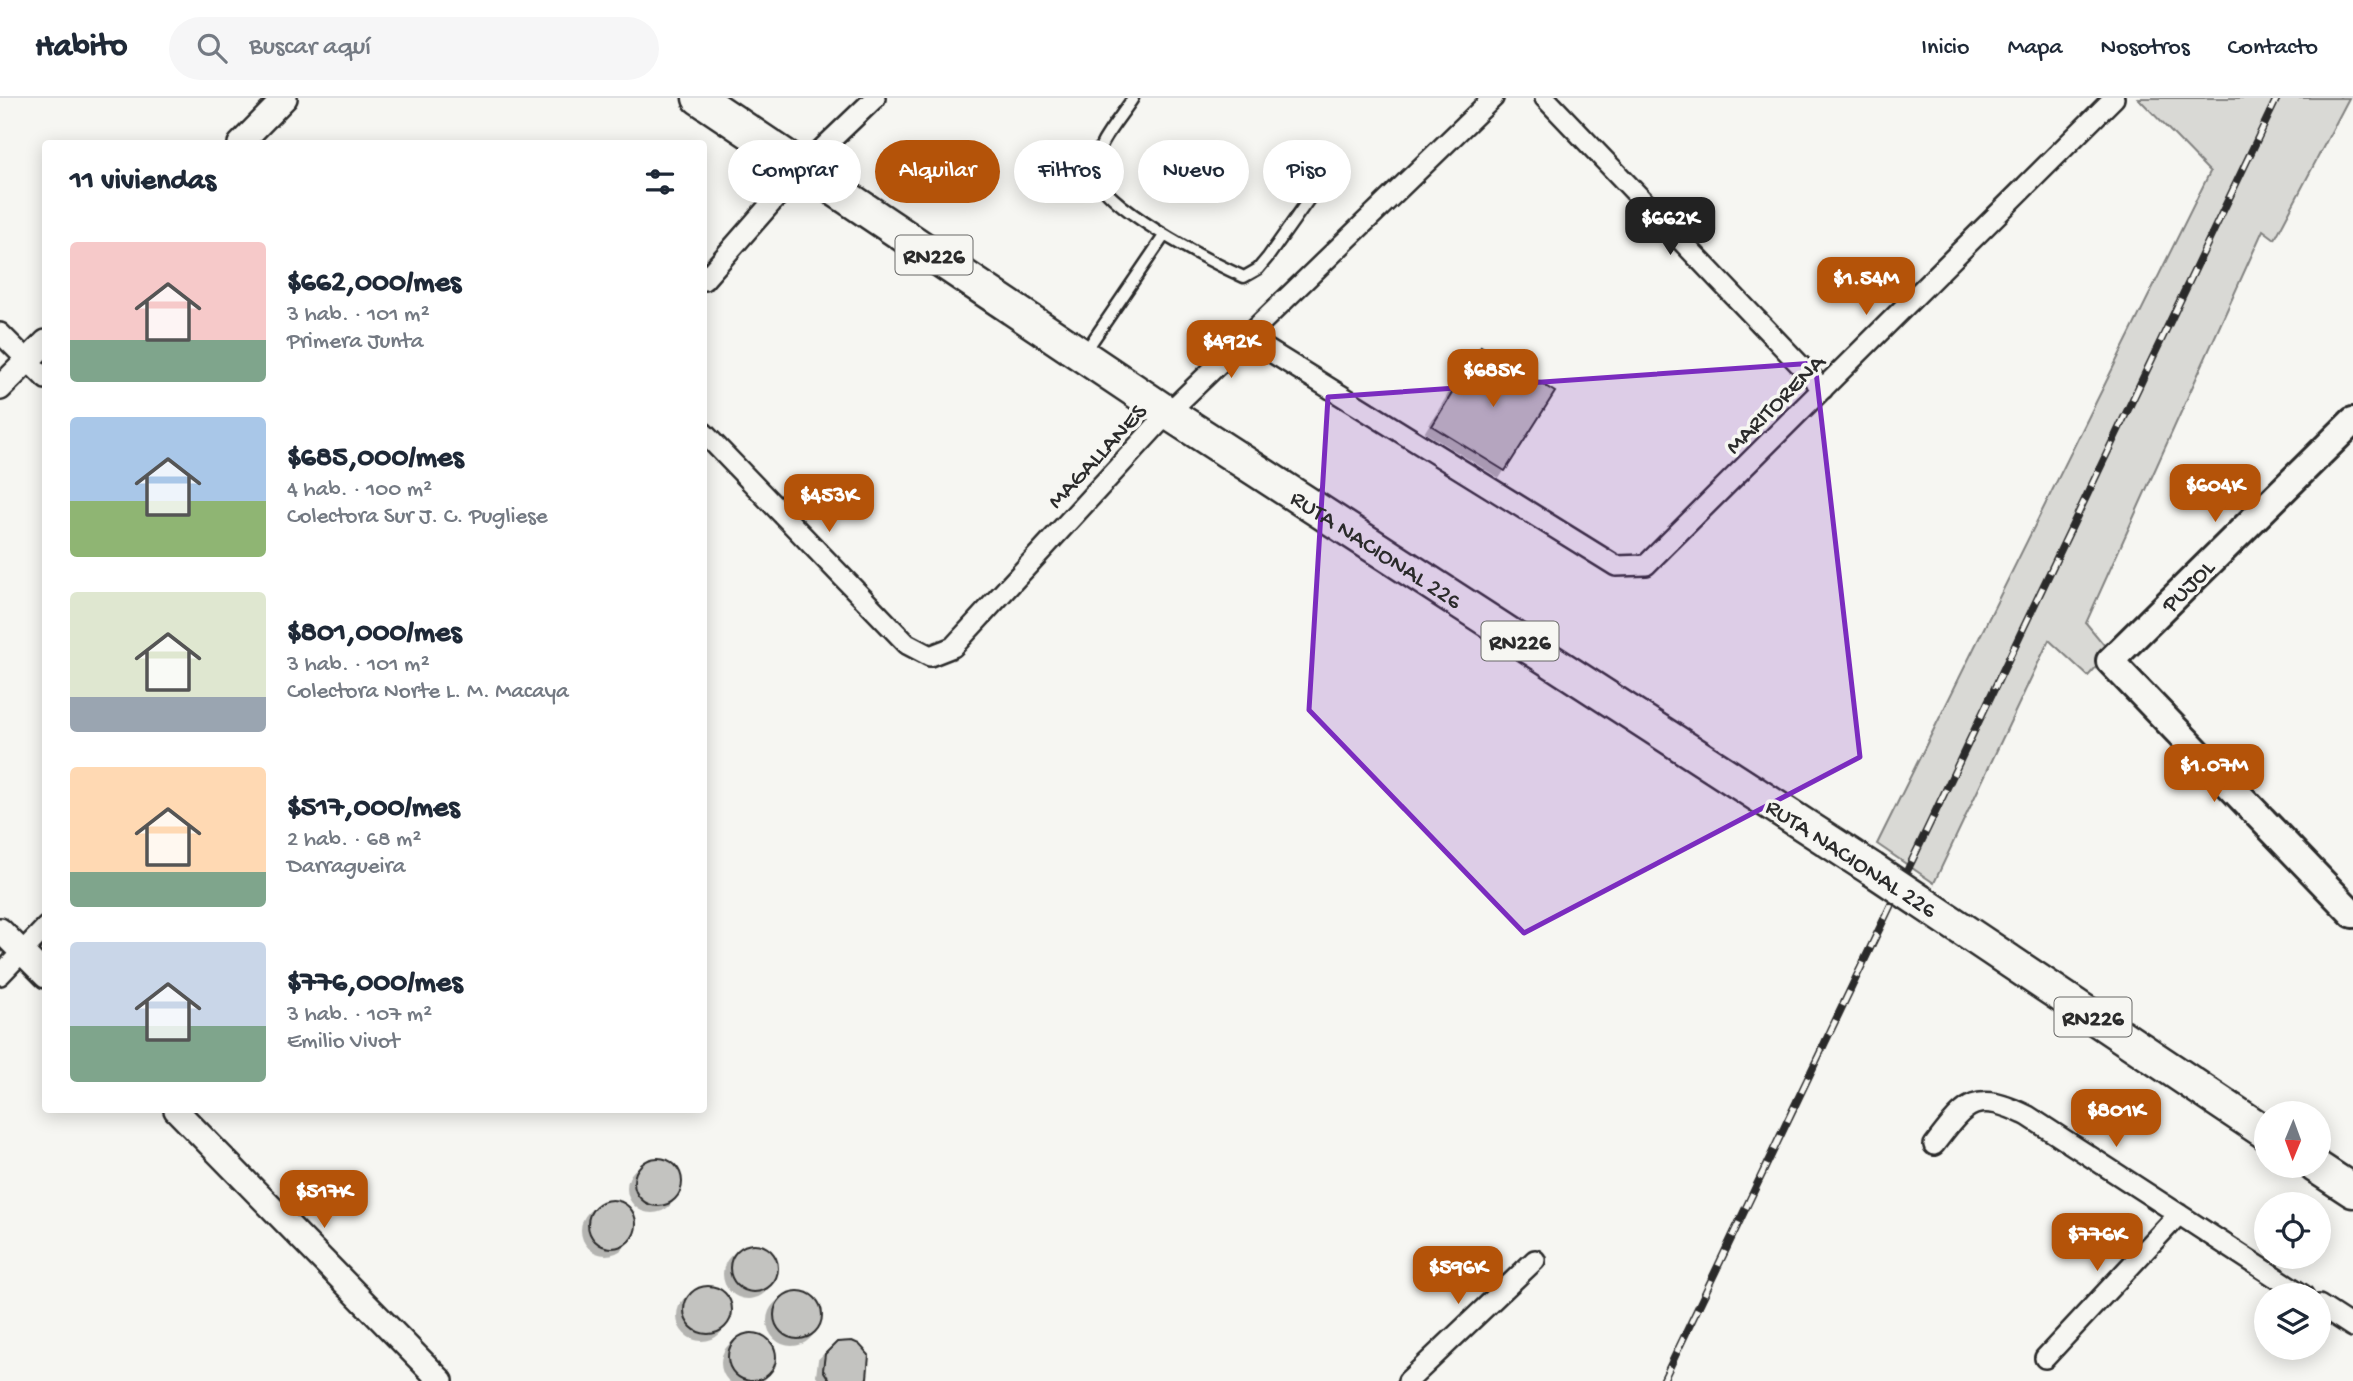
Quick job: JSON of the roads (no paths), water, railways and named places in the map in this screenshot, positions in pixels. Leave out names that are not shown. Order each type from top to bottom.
[{"type":"highway","name":"RUTA NACIONAL 226","points":[[699,98],[762,140]]},
{"type":"highway","name":"RUTA NACIONAL 226","points":[[856,203],[1168,413],[1872,869],[2254,1125]]},
{"type":"highway","points":[[2331,1177],[2353,1191]]},
{"type":"main road","name":"PUJOL","points":[[2353,421],[2110,661],[2353,914]]},
{"type":"street","points":[[244,140],[285,98]]},
{"type":"street","points":[[831,140],[875,98]]},
{"type":"street","name":"MAGALLANES","points":[[707,436],[907,644],[930,656],[953,647],[1168,413],[1493,98]]},
{"type":"street","points":[[1545,98],[1823,389]]},
{"type":"street","name":"MARITORENA","points":[[1247,337],[1616,566],[1646,565],[2114,98]]},
{"type":"street","points":[[707,277],[771,203]]},
{"type":"street","points":[[0,333],[42,375]]},
{"type":"street","points":[[0,388],[42,346]]},
{"type":"street","points":[[0,930],[42,972]]},
{"type":"street","points":[[0,975],[42,931]]},
{"type":"street","points":[[1934,1145],[1960,1112],[1985,1100],[2002,1103],[2028,1116],[2285,1283]]},
{"type":"street","points":[[179,1113],[441,1381]]},
{"type":"street","points":[[2045,1358],[2179,1214]]},
{"type":"street","points":[[1408,1381],[1535,1260]]},
{"type":"street","points":[[2331,1313],[2353,1327]]},
{"type":"lane","points":[[1133,98],[1097,154],[1094,170],[1098,184],[1164,236],[1244,277],[1258,270],[1306,203]]},
{"type":"lane","points":[[1082,355],[1164,236]]},
{"type":"railway","points":[[1663,1381],[2277,98]]}]
